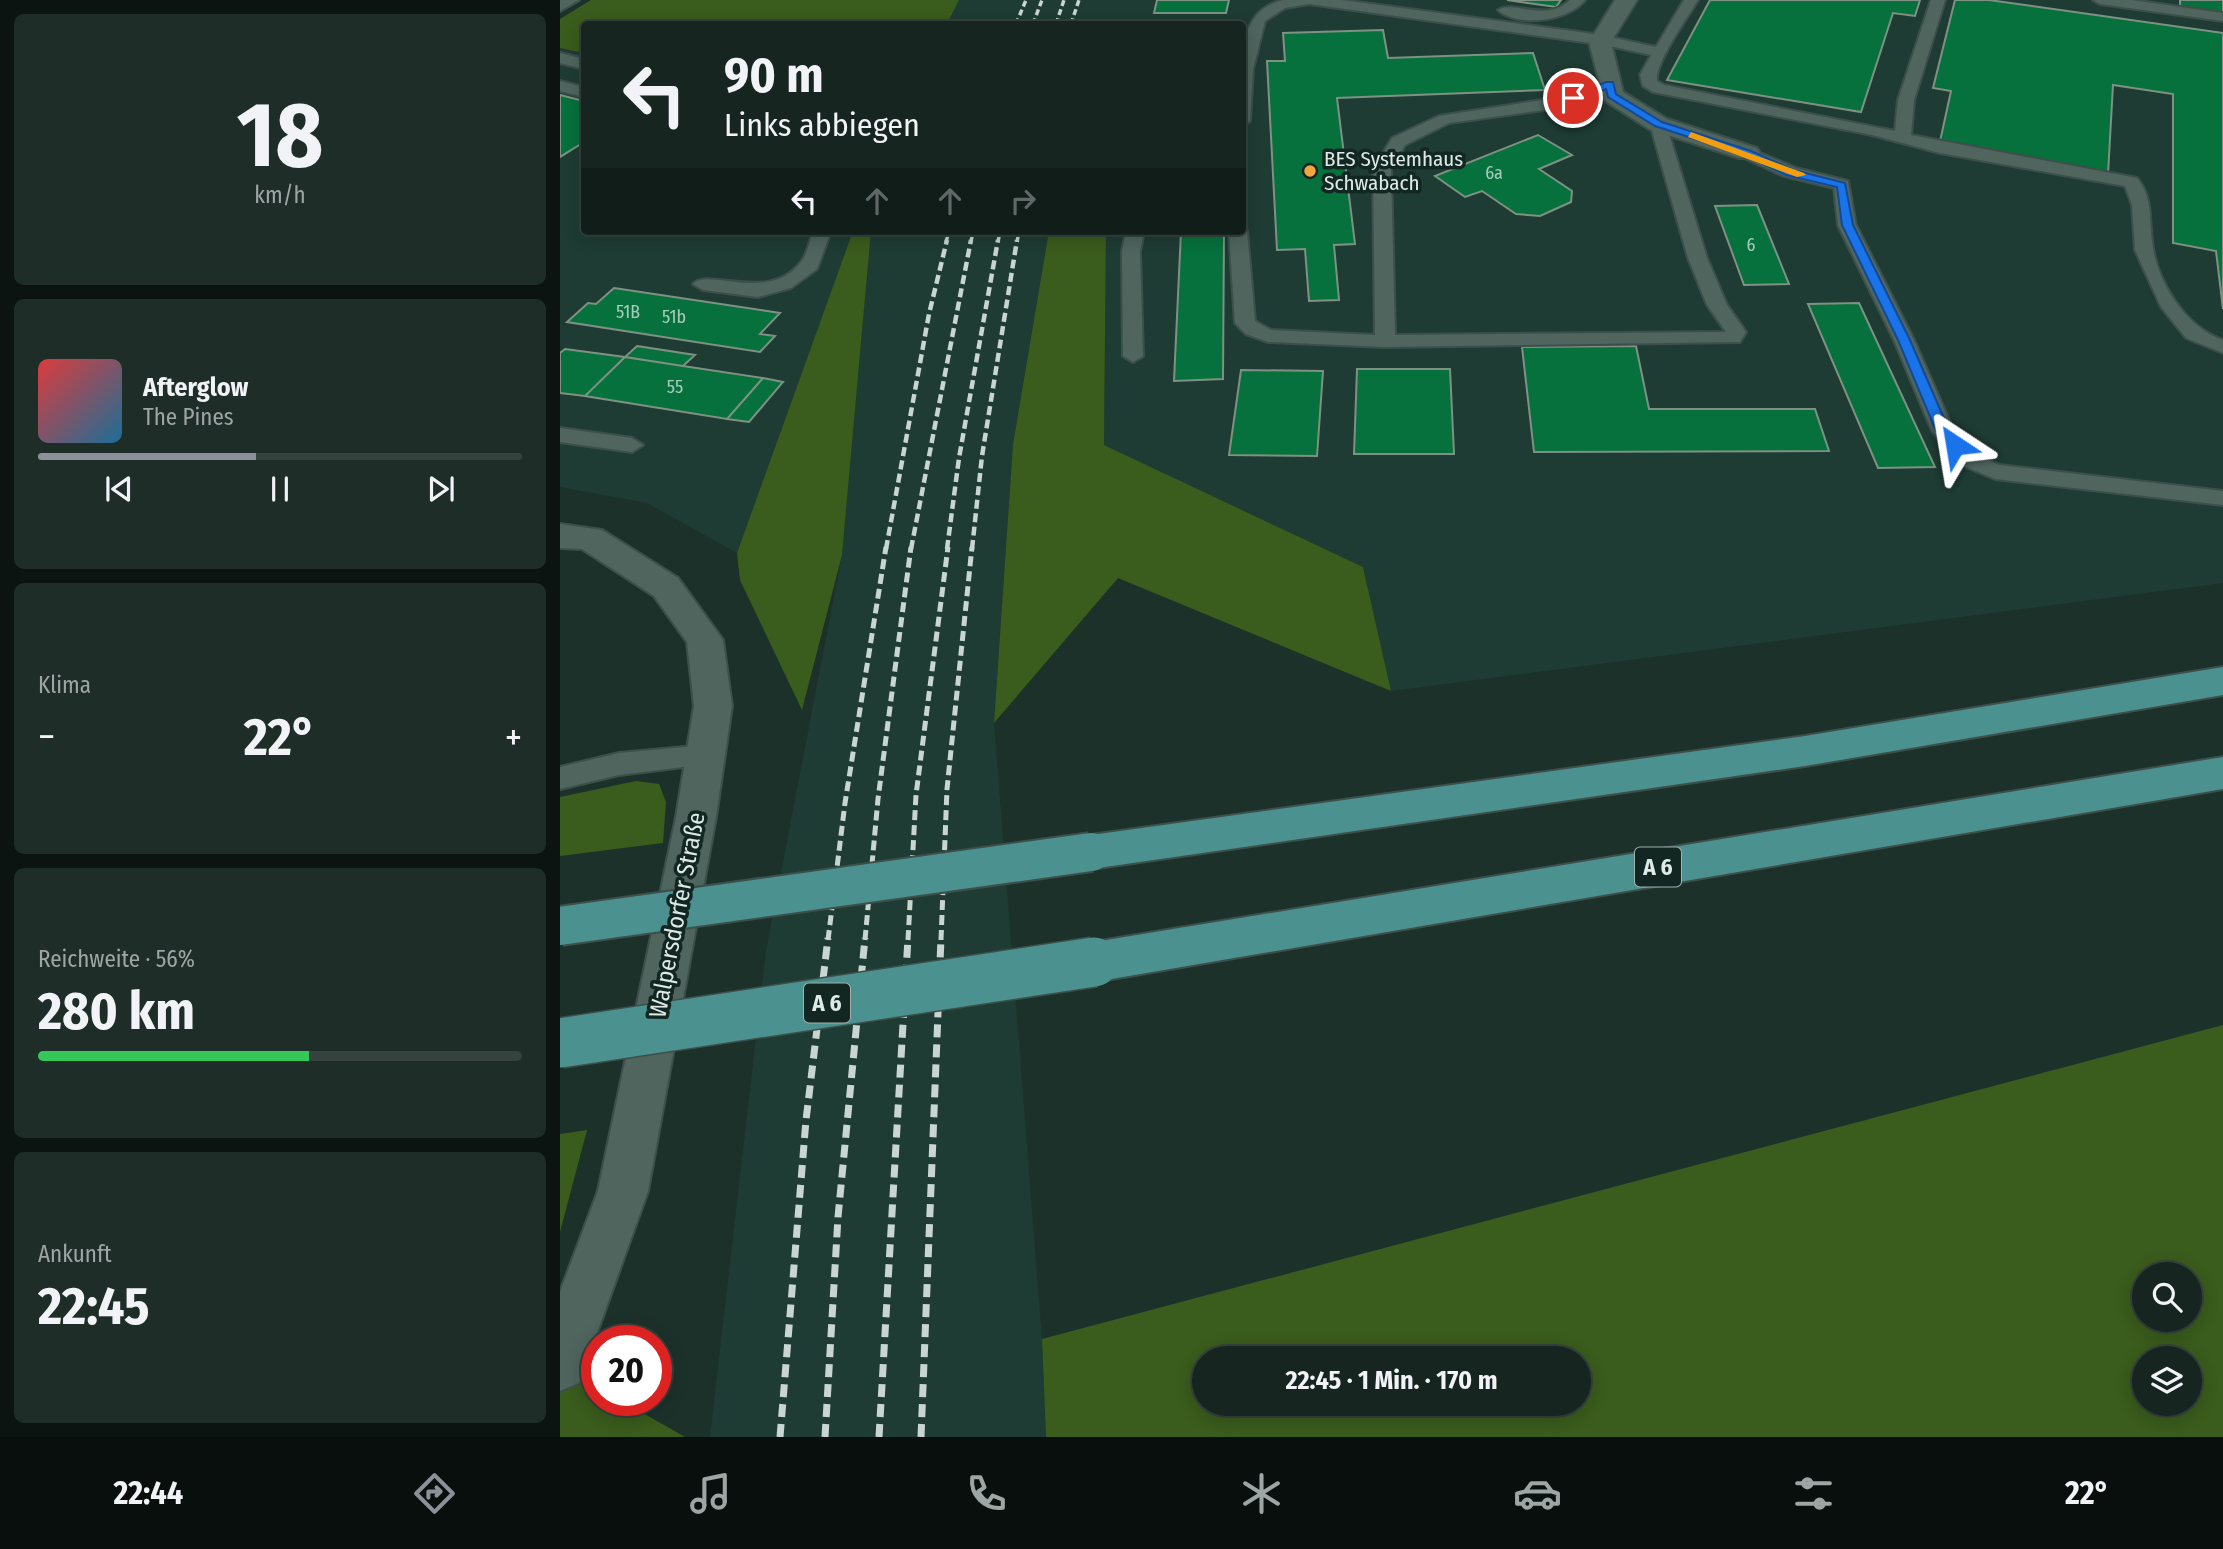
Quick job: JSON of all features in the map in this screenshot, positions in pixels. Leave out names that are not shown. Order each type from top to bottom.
[{"type":"highway","points":[[560,926],[1805,751],[2223,681]]},
{"type":"highway","name":"A 6","points":[[560,1044],[1094,962],[2223,773]]},
{"type":"street","points":[[560,5],[568,0]]},
{"type":"street","points":[[1626,0],[1601,41],[1612,95],[1658,124],[1748,153]]},
{"type":"street","name":"Walpersdorfer Straße","points":[[560,536],[590,538],[666,587],[705,640],[713,706],[706,756],[623,1191],[560,1364]]},
{"type":"lane","points":[[1246,65],[1258,19],[1280,5],[1309,0],[1601,41],[1660,52]]},
{"type":"lane","points":[[1483,7],[1548,15],[1563,13],[1578,0]]},
{"type":"lane","points":[[1691,0],[1647,75],[1649,83],[1659,89],[1903,137],[1940,148],[2131,182],[2136,186],[2140,206],[2144,250],[2162,292],[2182,325],[2195,335],[2223,347]]},
{"type":"lane","points":[[1903,137],[1906,100],[1938,0]]},
{"type":"lane","points":[[2100,0],[2223,17]]},
{"type":"lane","points":[[560,58],[581,63]]},
{"type":"lane","points":[[1385,341],[1382,170],[1398,142],[1445,119],[1551,104],[1610,85]]},
{"type":"lane","points":[[560,86],[581,91]]},
{"type":"lane","points":[[1238,235],[1245,323],[1253,330],[1268,335],[1385,341],[1732,338],[1736,332],[1715,302],[1689,233],[1658,124]]},
{"type":"lane","points":[[1748,153],[1790,172],[1842,186],[1847,225],[1904,340],[1943,431],[1967,459],[1995,472],[2223,498]]},
{"type":"lane","points":[[704,284],[758,291],[784,284],[810,265],[821,235]]},
{"type":"lane","points":[[1133,356],[1132,252],[1134,235]]},
{"type":"lane","points":[[560,435],[632,445]]},
{"type":"lane","points":[[560,778],[619,764],[706,756]]},
{"type":"shaded area","points":[[959,0],[2223,0],[2223,583],[1391,691],[1363,567],[1104,445],[1106,235],[1246,235],[1246,21],[948,21]]},
{"type":"shaded area","points":[[560,48],[581,52],[581,235],[852,235],[737,553],[647,503],[560,487]]},
{"type":"shaded area","points":[[871,235],[1048,235],[1013,444],[994,723],[1042,1339],[1046,1437],[710,1437],[766,951],[842,555]]},
{"type":"green space","points":[[591,0],[959,0],[948,21],[581,21],[581,52],[560,48],[560,19]]},
{"type":"green space","points":[[852,235],[871,235],[842,555],[802,710],[740,580],[737,553]]},
{"type":"green space","points":[[1048,235],[1106,235],[1104,445],[1363,567],[1391,691],[1118,578],[994,723],[1013,444]]},
{"type":"green space","points":[[636,781],[659,784],[666,802],[663,843],[560,856],[560,797]]},
{"type":"green space","points":[[2223,1025],[2223,1437],[1046,1437],[1042,1339]]},
{"type":"green space","points":[[587,1130],[560,1232],[560,1134]]},
{"type":"green space","points":[[560,1366],[581,1378],[581,1416],[648,1416],[685,1437],[560,1437]]},
{"type":"building","points":[[1157,0],[1229,0],[1226,13],[1154,13]]},
{"type":"building","points":[[1507,0],[1561,0],[1556,7]]},
{"type":"building","points":[[1710,0],[1920,0],[1915,16],[1893,13],[1861,112],[1667,80]]},
{"type":"building","points":[[1955,0],[1989,0],[2223,33],[2223,309],[2216,251],[2173,243],[2173,94],[2113,85],[2108,174],[1939,146],[1951,91],[1933,88]]},
{"type":"building","points":[[2180,0],[2223,0],[2223,13],[2180,7]]},
{"type":"building","name":"BES Systemhaus Schwabach","points":[[1383,30],[1388,58],[1533,53],[1545,90],[1337,98],[1355,244],[1334,245],[1339,300],[1309,301],[1305,249],[1277,250],[1267,61],[1285,61],[1283,33]]},
{"type":"building","points":[[560,95],[581,100],[581,144],[560,157]]},
{"type":"building","points":[[1538,135],[1572,155],[1539,169],[1572,191],[1571,202],[1540,216],[1516,214],[1482,191],[1465,197],[1435,176]]},
{"type":"building","points":[[1757,205],[1789,284],[1744,285],[1715,206]]},
{"type":"building","points":[[1181,235],[1224,235],[1223,379],[1174,381]]},
{"type":"building","points":[[614,288],[780,313],[760,334],[775,336],[760,352],[567,322],[588,303],[596,304]]},
{"type":"building","points":[[1859,303],[1935,467],[1878,468],[1808,304]]},
{"type":"building","points":[[637,346],[695,355],[683,366],[625,357]]},
{"type":"building","points":[[1636,346],[1649,409],[1815,409],[1829,451],[1534,452],[1522,347]]},
{"type":"building","points":[[565,349],[625,357],[585,396],[560,393],[560,353]]},
{"type":"building","points":[[625,357],[763,378],[727,419],[585,396]]},
{"type":"building","points":[[1357,369],[1450,369],[1454,454],[1354,454]]},
{"type":"building","points":[[1241,370],[1323,371],[1317,456],[1229,455]]},
{"type":"building","points":[[763,378],[783,382],[749,422],[727,419]]},
{"type":"railway","points":[[1017,21],[1026,0]]},
{"type":"railway","points":[[1034,21],[1042,0]]},
{"type":"railway","points":[[1057,21],[1064,0]]},
{"type":"railway","points":[[1072,21],[1079,0]]},
{"type":"railway","points":[[946,242],[948,235]]},
{"type":"railway","points":[[971,242],[972,235]]},
{"type":"railway","points":[[998,242],[999,235]]},
{"type":"railway","points":[[1017,242],[1018,235]]},
{"type":"railway","points":[[886,549],[929,314],[947,240]]},
{"type":"railway","points":[[911,549],[971,240]]},
{"type":"railway","points":[[947,549],[959,458],[998,240]]},
{"type":"railway","points":[[972,549],[982,456],[1017,240]]},
{"type":"railway","points":[[828,940],[845,803],[886,547]]},
{"type":"railway","points":[[865,940],[878,799],[911,547]]},
{"type":"railway","points":[[908,940],[916,795],[948,547]]},
{"type":"railway","points":[[941,940],[947,789],[972,547]]},
{"type":"railway","points":[[780,1437],[806,1120],[828,938]]},
{"type":"railway","points":[[825,1437],[838,1217],[865,938]]},
{"type":"railway","points":[[879,1437],[908,938]]},
{"type":"railway","points":[[921,1437],[941,938]]},
{"type":"slow traffic","points":[[1691,135],[1748,153],[1801,175]]},
{"type":"place","name":"BES Systemhaus Schwabach","points":[[1310,171]]},
{"type":"route","points":[[1573,98],[1610,85],[1612,95],[1658,124],[1748,153],[1790,172],[1842,186],[1847,225],[1904,340],[1943,431],[1955,445]]}]
